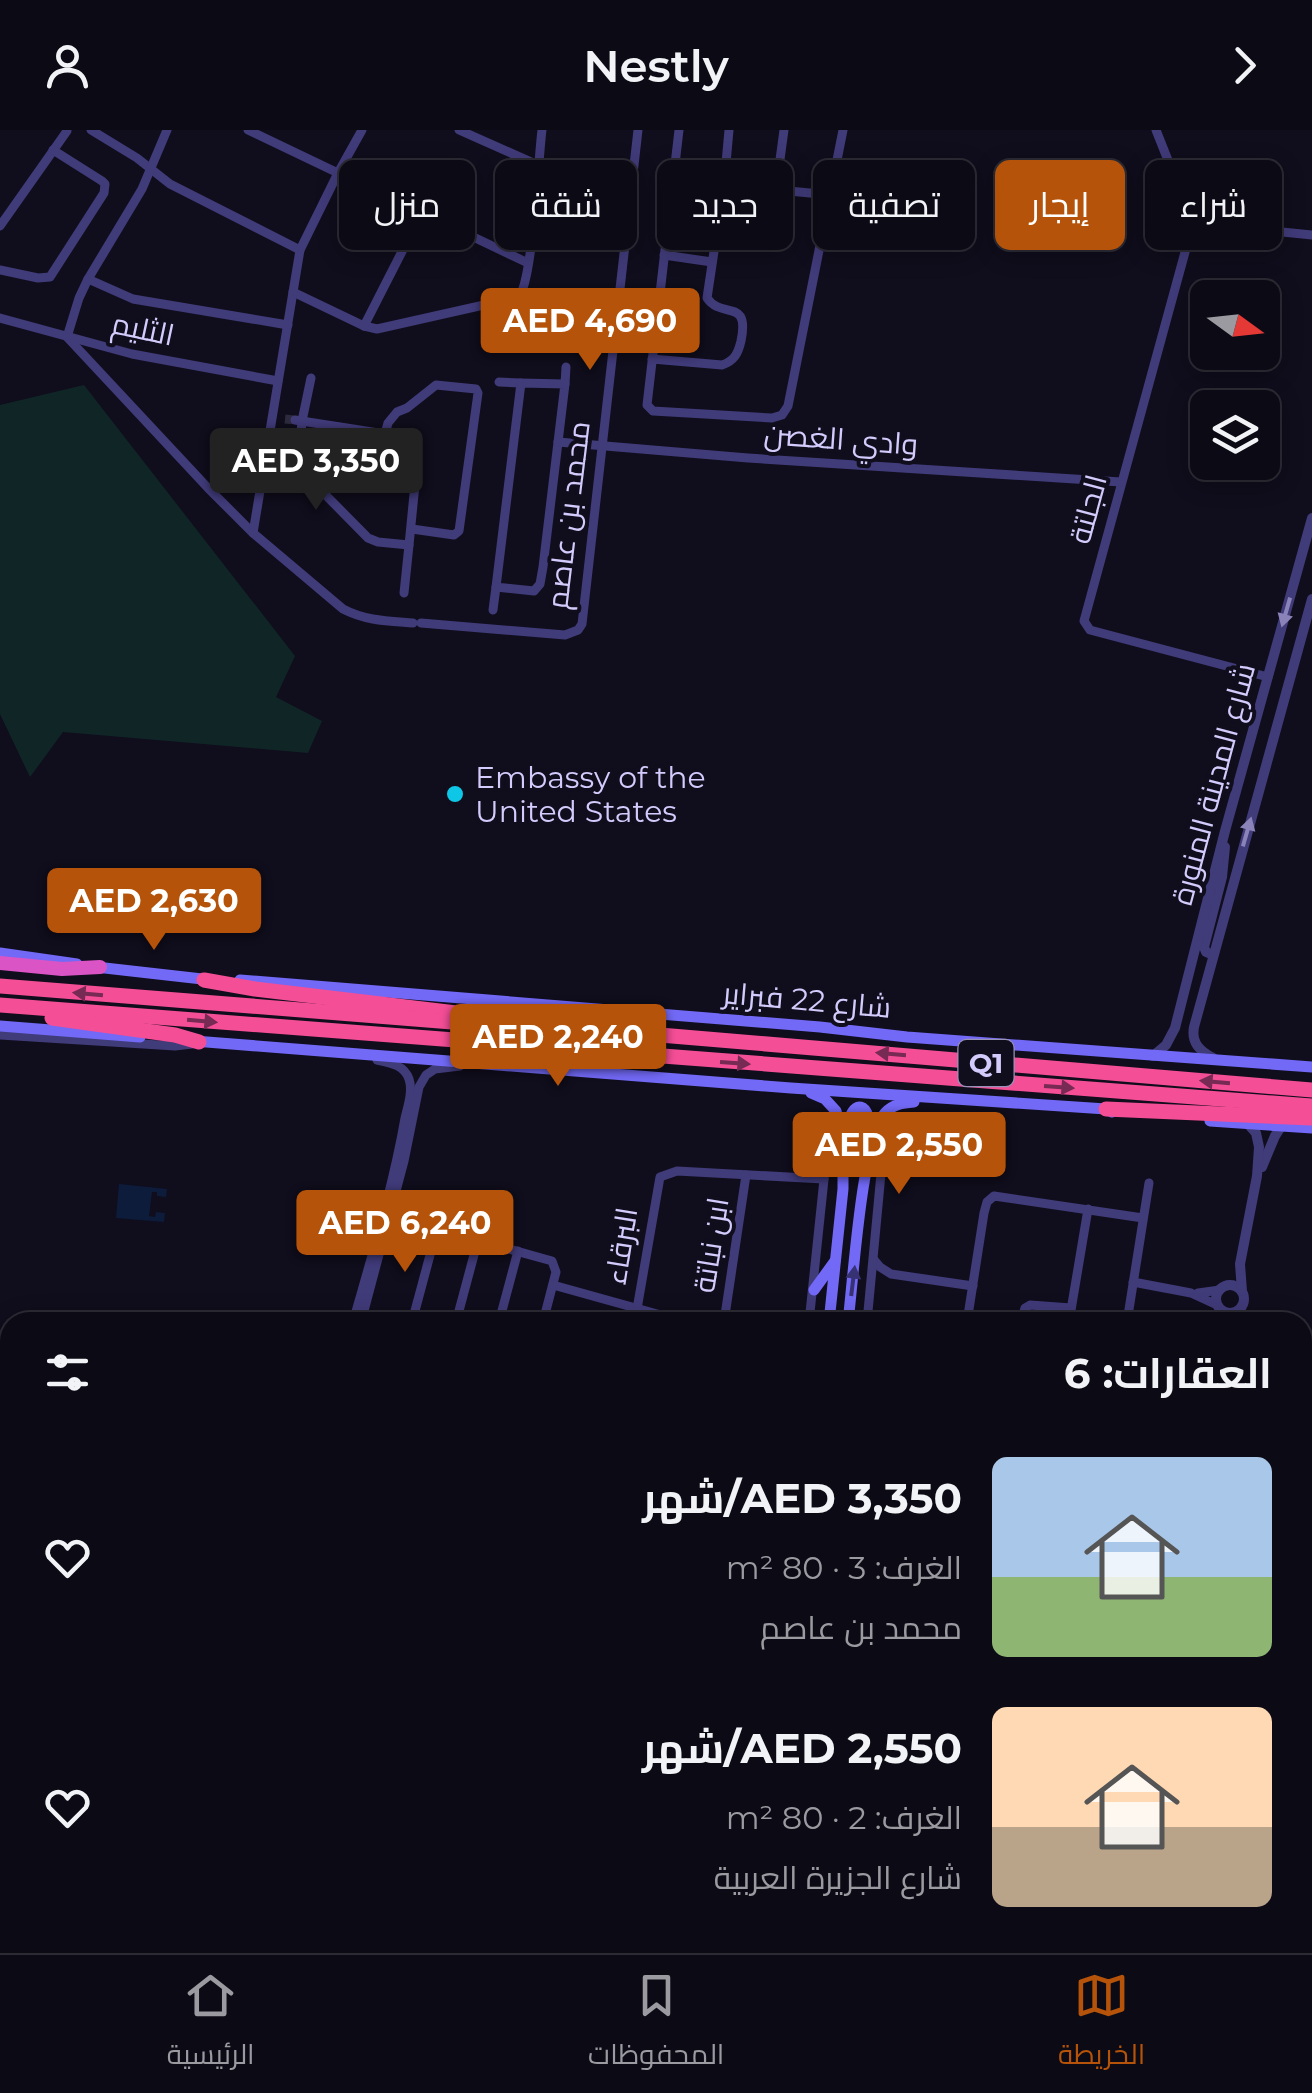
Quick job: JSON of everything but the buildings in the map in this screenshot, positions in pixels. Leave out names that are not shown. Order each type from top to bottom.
[{"type":"highway","points":[[0,964],[62,969],[100,967]]},
{"type":"highway","points":[[204,980],[448,1012],[499,1023]]},
{"type":"highway","name":"شارع 22 فبراير","points":[[0,986],[754,1042],[1312,1090]]},
{"type":"highway","points":[[0,1005],[37,1015],[182,1036],[199,1042]]},
{"type":"highway","name":"Q1","points":[[0,1005],[1312,1106]]},
{"type":"highway","points":[[1106,1110],[1312,1118]]},
{"type":"main road","name":"شارع 22 فبراير","points":[[0,953],[204,980],[262,981],[1312,1066]]},
{"type":"main road","points":[[0,1026],[1312,1128]]},
{"type":"main road","points":[[791,1088],[818,1095],[836,1111],[843,1142],[843,1189]]},
{"type":"main road","points":[[861,1201],[871,1150],[885,1113],[896,1105],[932,1098]]},
{"type":"main road","points":[[830,1312],[848,1117],[854,1109],[861,1108],[869,1114],[870,1122],[849,1312]]},
{"type":"main road","points":[[814,1290],[837,1257]]},
{"type":"street","points":[[91,130],[170,184],[300,250]]},
{"type":"street","points":[[66,338],[79,298],[151,171],[167,130]]},
{"type":"street","points":[[248,130],[338,173]]},
{"type":"street","points":[[253,533],[300,250],[362,130]]},
{"type":"street","points":[[459,130],[527,160]]},
{"type":"street","points":[[539,160],[542,130]]},
{"type":"street","name":"محمد بن عاصم","points":[[66,338],[253,533],[343,609],[358,617],[565,635],[578,630],[584,617],[638,130]]},
{"type":"street","points":[[679,130],[647,403],[651,410],[772,418],[785,412],[820,250]]},
{"type":"street","points":[[726,160],[729,130]]},
{"type":"street","points":[[780,160],[784,130]]},
{"type":"street","points":[[837,160],[843,130]]},
{"type":"street","points":[[1156,130],[1168,160]]},
{"type":"street","points":[[0,226],[67,131]]},
{"type":"street","points":[[0,270],[50,277],[104,193],[102,181],[53,150]]},
{"type":"street","points":[[1282,231],[1312,234]]},
{"type":"street","points":[[475,238],[528,263]]},
{"type":"street","points":[[364,326],[403,250]]},
{"type":"street","points":[[293,292],[364,326],[382,330],[516,299],[524,290],[529,250]]},
{"type":"street","points":[[652,359],[722,365],[732,361],[738,352],[744,326],[742,317],[734,310],[713,306],[707,298],[714,250]]},
{"type":"street","name":"الجلتة","points":[[1185,250],[1084,617],[1087,628],[1268,678]]},
{"type":"street","points":[[664,255],[712,262]]},
{"type":"street","points":[[88,280],[133,299],[288,325]]},
{"type":"street","points":[[618,299],[658,305]]},
{"type":"street","points":[[617,311],[656,317]]},
{"type":"street","name":"الثليم","points":[[0,318],[132,354],[278,380]]},
{"type":"street","points":[[496,587],[534,591],[540,584],[566,366]]},
{"type":"street","points":[[311,378],[294,420],[301,470],[368,538],[409,545]]},
{"type":"street","points":[[499,382],[565,384]]},
{"type":"street","points":[[493,610],[521,382]]},
{"type":"street","points":[[404,593],[414,484],[410,474],[389,453],[385,434],[388,424],[397,412],[408,408],[430,388],[439,385],[476,389],[460,531],[454,535],[412,529]]},
{"type":"street","points":[[272,417],[385,434]]},
{"type":"street","name":"وادي الغصن","points":[[558,442],[1121,482]]},
{"type":"street","name":"شارع المدينة المنورة","points":[[1153,1056],[1166,1045],[1175,1028],[1312,518]]},
{"type":"street","name":"شارع المدينة المنورة","points":[[1214,1060],[1198,1048],[1192,1034],[1312,600]]},
{"type":"street","points":[[1213,955],[1204,948],[1224,866],[1225,831]]},
{"type":"street","points":[[0,1034],[175,1046],[199,1042]]},
{"type":"street","points":[[341,1052],[396,1064],[406,1074],[410,1086],[400,1148],[356,1312]]},
{"type":"street","points":[[364,1312],[420,1083],[435,1070],[473,1062]]},
{"type":"street","points":[[1239,1312],[1244,1302],[1240,1264],[1257,1176],[1258,1140],[1247,1123]]},
{"type":"street","points":[[868,1312],[884,1142],[878,1126]]},
{"type":"street","points":[[1257,1176],[1282,1126]]},
{"type":"street","points":[[811,1312],[829,1132]]},
{"type":"street","name":"البرقاء","points":[[637,1309],[660,1177],[677,1171],[824,1179]]},
{"type":"street","name":"ابن نباتة","points":[[725,1312],[746,1175]]},
{"type":"street","points":[[1128,1312],[1149,1183]]},
{"type":"street","points":[[969,1312],[984,1213],[994,1196],[1144,1218]]},
{"type":"street","points":[[1070,1312],[1088,1209]]},
{"type":"street","points":[[389,1220],[550,1260],[556,1272],[546,1312]]},
{"type":"street","points":[[415,1312],[437,1229]]},
{"type":"street","points":[[459,1312],[478,1240]]},
{"type":"street","points":[[502,1312],[518,1251]]},
{"type":"street","points":[[874,1260],[891,1274],[973,1286]]},
{"type":"street","points":[[1221,1312],[1216,1300],[1240,1264]]},
{"type":"street","points":[[872,1280],[891,1274]]},
{"type":"street","points":[[1133,1282],[1191,1293],[1236,1286],[1242,1291]]},
{"type":"street","points":[[553,1285],[648,1312]]},
{"type":"street","points":[[1191,1293],[1220,1312]]},
{"type":"street","points":[[1024,1312],[1030,1304],[1071,1308]]},
{"type":"green space","points":[[84,385],[295,656],[276,697],[322,721],[308,753],[63,732],[30,777],[0,714],[0,405]]},
{"type":"water","points":[[119,1184],[167,1189],[166,1197],[152,1192],[149,1216],[165,1213],[164,1222],[116,1218]]},
{"type":"tunnel","points":[[285,419],[295,420]]},
{"type":"place","name":"Embassy of the United States","points":[[455,794]]}]
